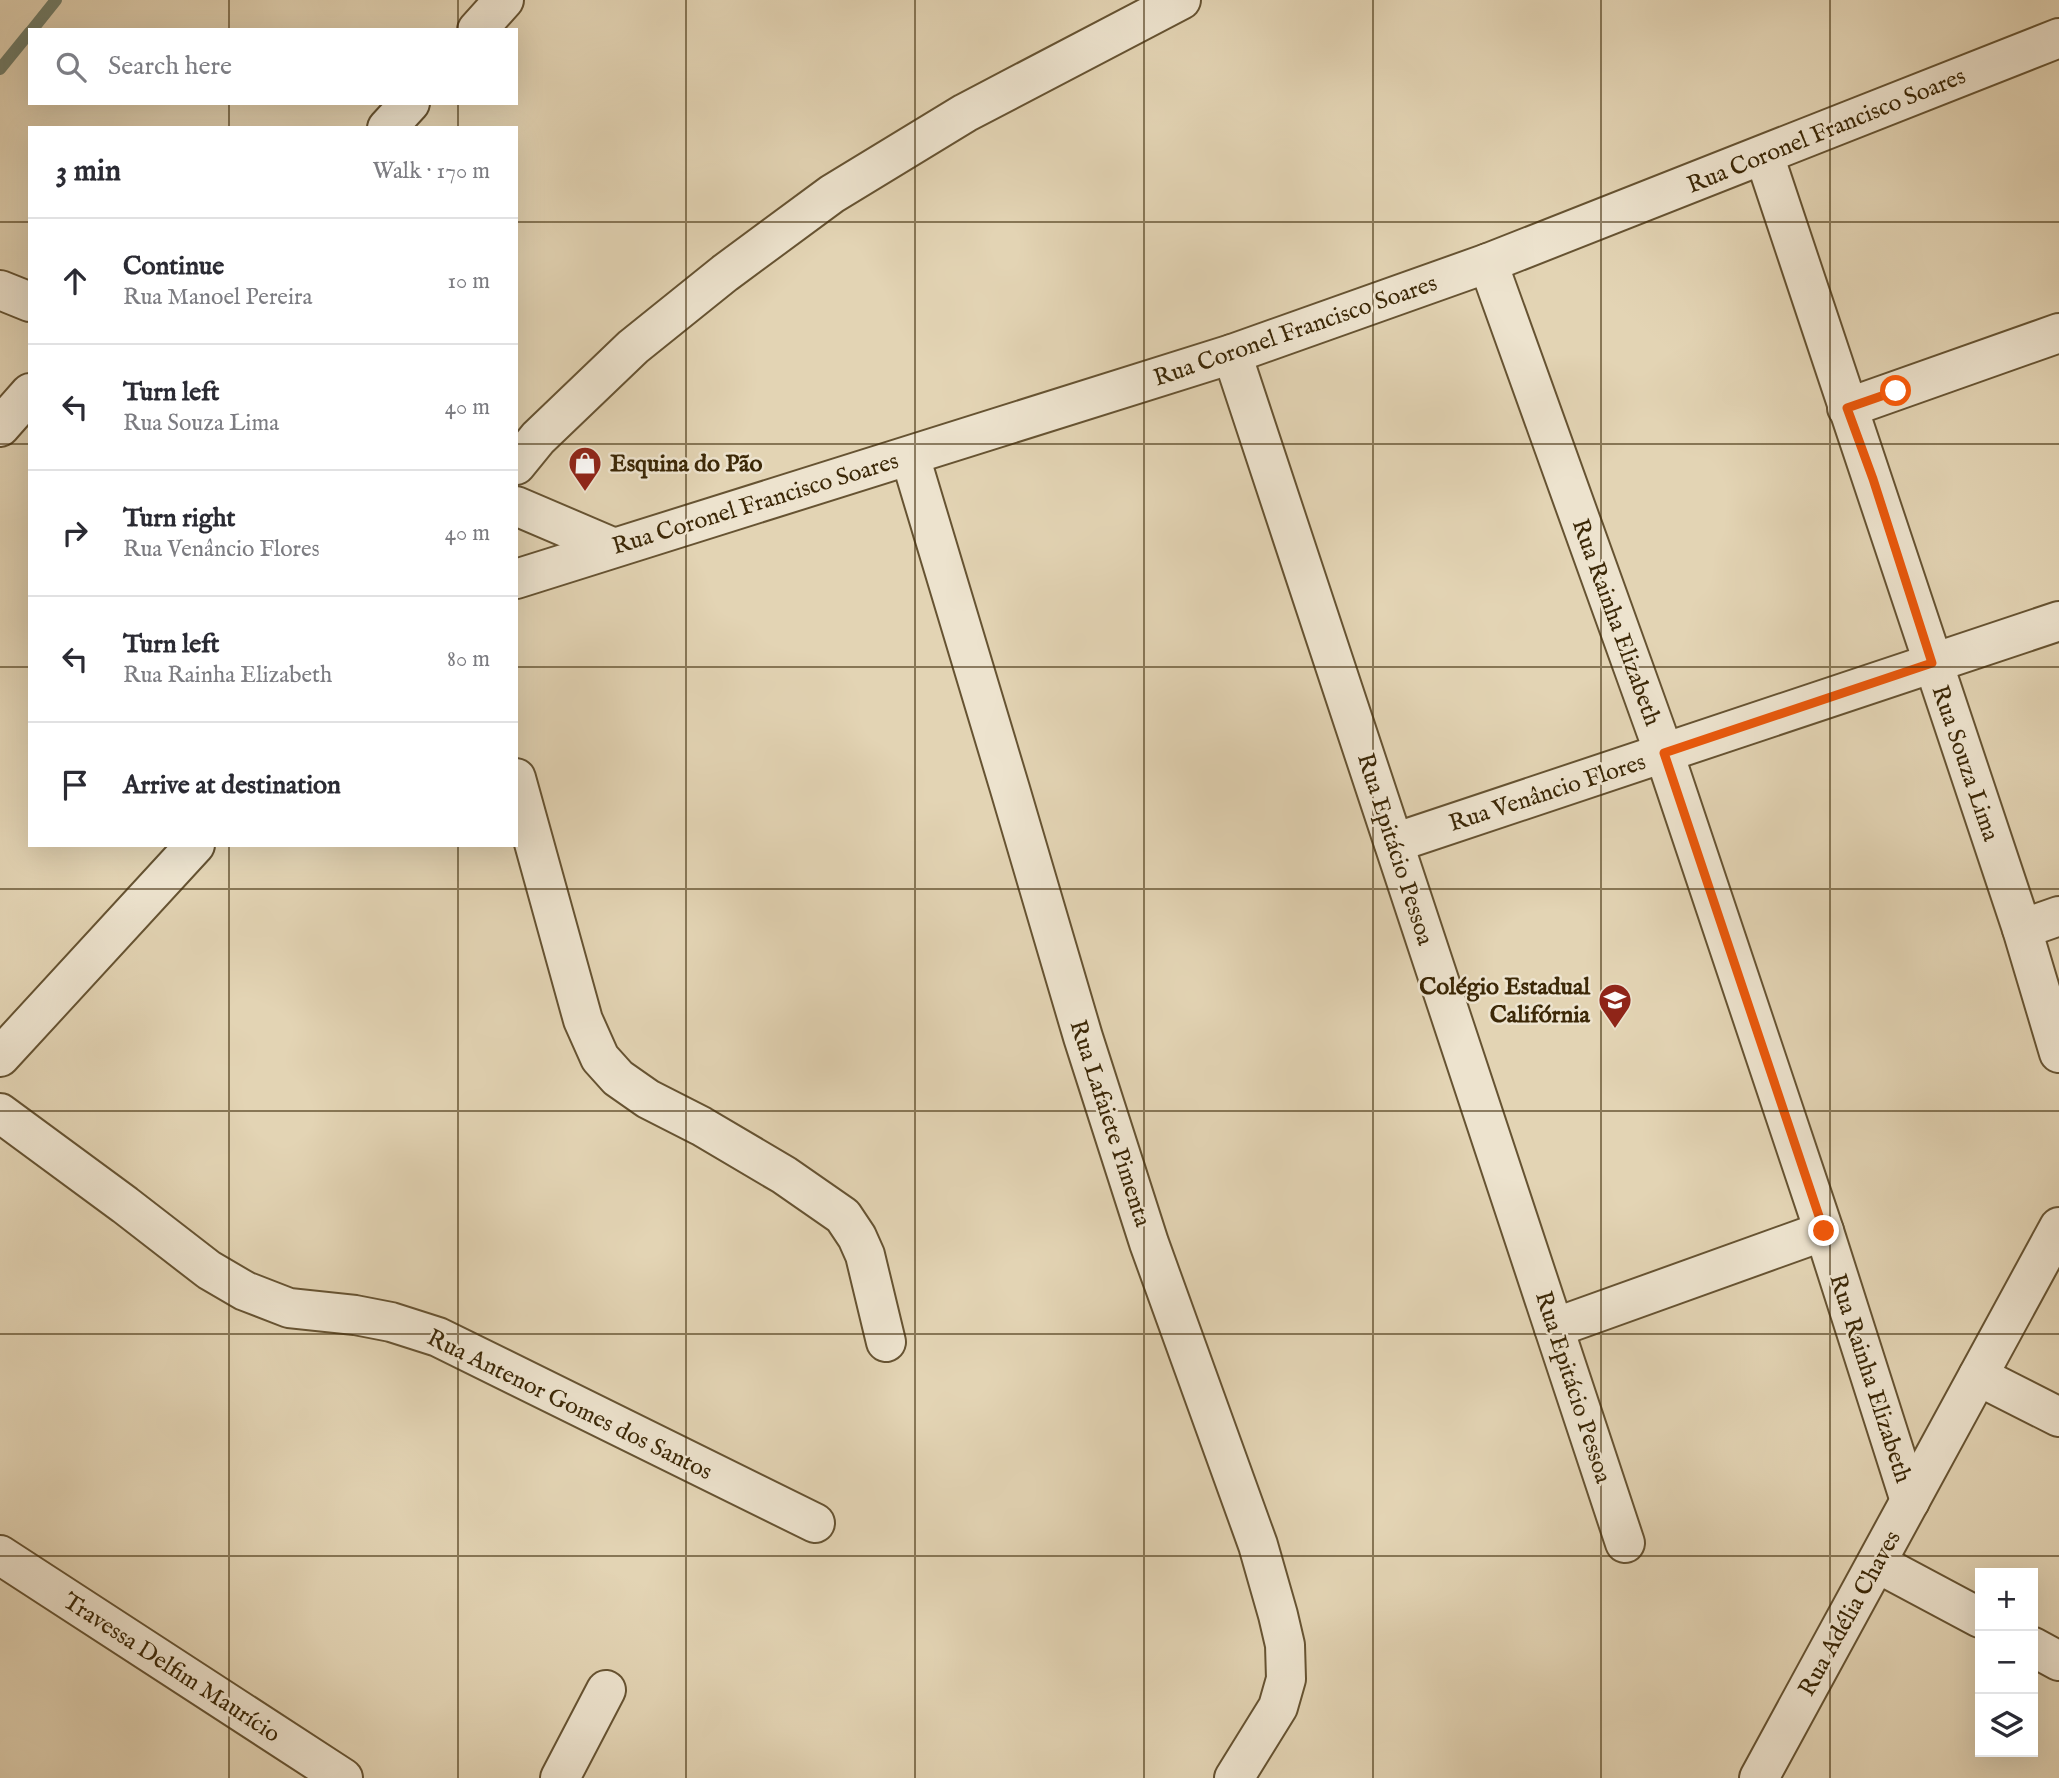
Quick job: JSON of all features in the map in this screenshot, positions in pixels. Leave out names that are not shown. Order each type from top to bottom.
[{"type":"street","points":[[479,28],[504,0]]},
{"type":"street","points":[[518,462],[538,438],[633,347],[725,273],[832,194],[965,113],[1165,3]]},
{"type":"street","name":"Rua Coronel Francisco Soares","points":[[518,578],[1232,354],[1488,263],[2059,38]]},
{"type":"street","points":[[389,126],[408,105]]},
{"type":"street","name":"Rua Souza Lima","points":[[1764,155],[2022,929],[2059,1053]]},
{"type":"street","name":"Rua Rainha Elizabeth","points":[[1488,263],[1664,753],[1824,1231],[1910,1501]]},
{"type":"street","points":[[0,290],[28,301]]},
{"type":"street","points":[[1847,408],[2059,333]]},
{"type":"street","name":"Rua Epitácio Pessoa","points":[[1232,354],[1625,1544]]},
{"type":"street","points":[[0,427],[28,395]]},
{"type":"street","name":"Rua Lafaiete Pimenta","points":[[910,456],[1083,1037],[1149,1243],[1258,1545],[1283,1635],[1286,1679],[1278,1707],[1234,1778]]},
{"type":"street","points":[[518,507],[612,547]]},
{"type":"street","name":"Rua Venâncio Flores","points":[[1394,843],[2059,621]]},
{"type":"street","points":[[518,785],[583,1020],[600,1058],[618,1078],[648,1099],[701,1126],[784,1175],[843,1216],[865,1255],[886,1342]]},
{"type":"street","points":[[0,1057],[193,847]]},
{"type":"street","points":[[2022,929],[2059,916]]},
{"type":"street","name":"Rua Antenor Gomes dos Santos","points":[[0,1113],[209,1270],[245,1291],[289,1308],[391,1322],[438,1337],[815,1523]]},
{"type":"street","name":"Rua Adélia Chaves","points":[[1759,1778],[2059,1227]]},
{"type":"street","points":[[1554,1328],[1824,1231]]},
{"type":"street","points":[[1978,1376],[2059,1417]]},
{"type":"street","name":"Travessa Delfim Maurício","points":[[0,1555],[343,1778]]},
{"type":"street","points":[[1877,1563],[1975,1615]]},
{"type":"street","points":[[2038,1650],[2059,1661]]},
{"type":"street","points":[[560,1778],[606,1690]]},
{"type":"waterway","points":[[34,28],[56,0]]},
{"type":"waterway","points":[[0,69],[28,34]]},
{"type":"place","name":"Esquina do Pão","points":[[585,493]]},
{"type":"place","name":"Colégio Estadual Califórnia","points":[[1615,1030]]},
{"type":"route","points":[[1824,1231],[1664,753],[1932,663],[1873,479],[1847,408],[1896,391]]}]
